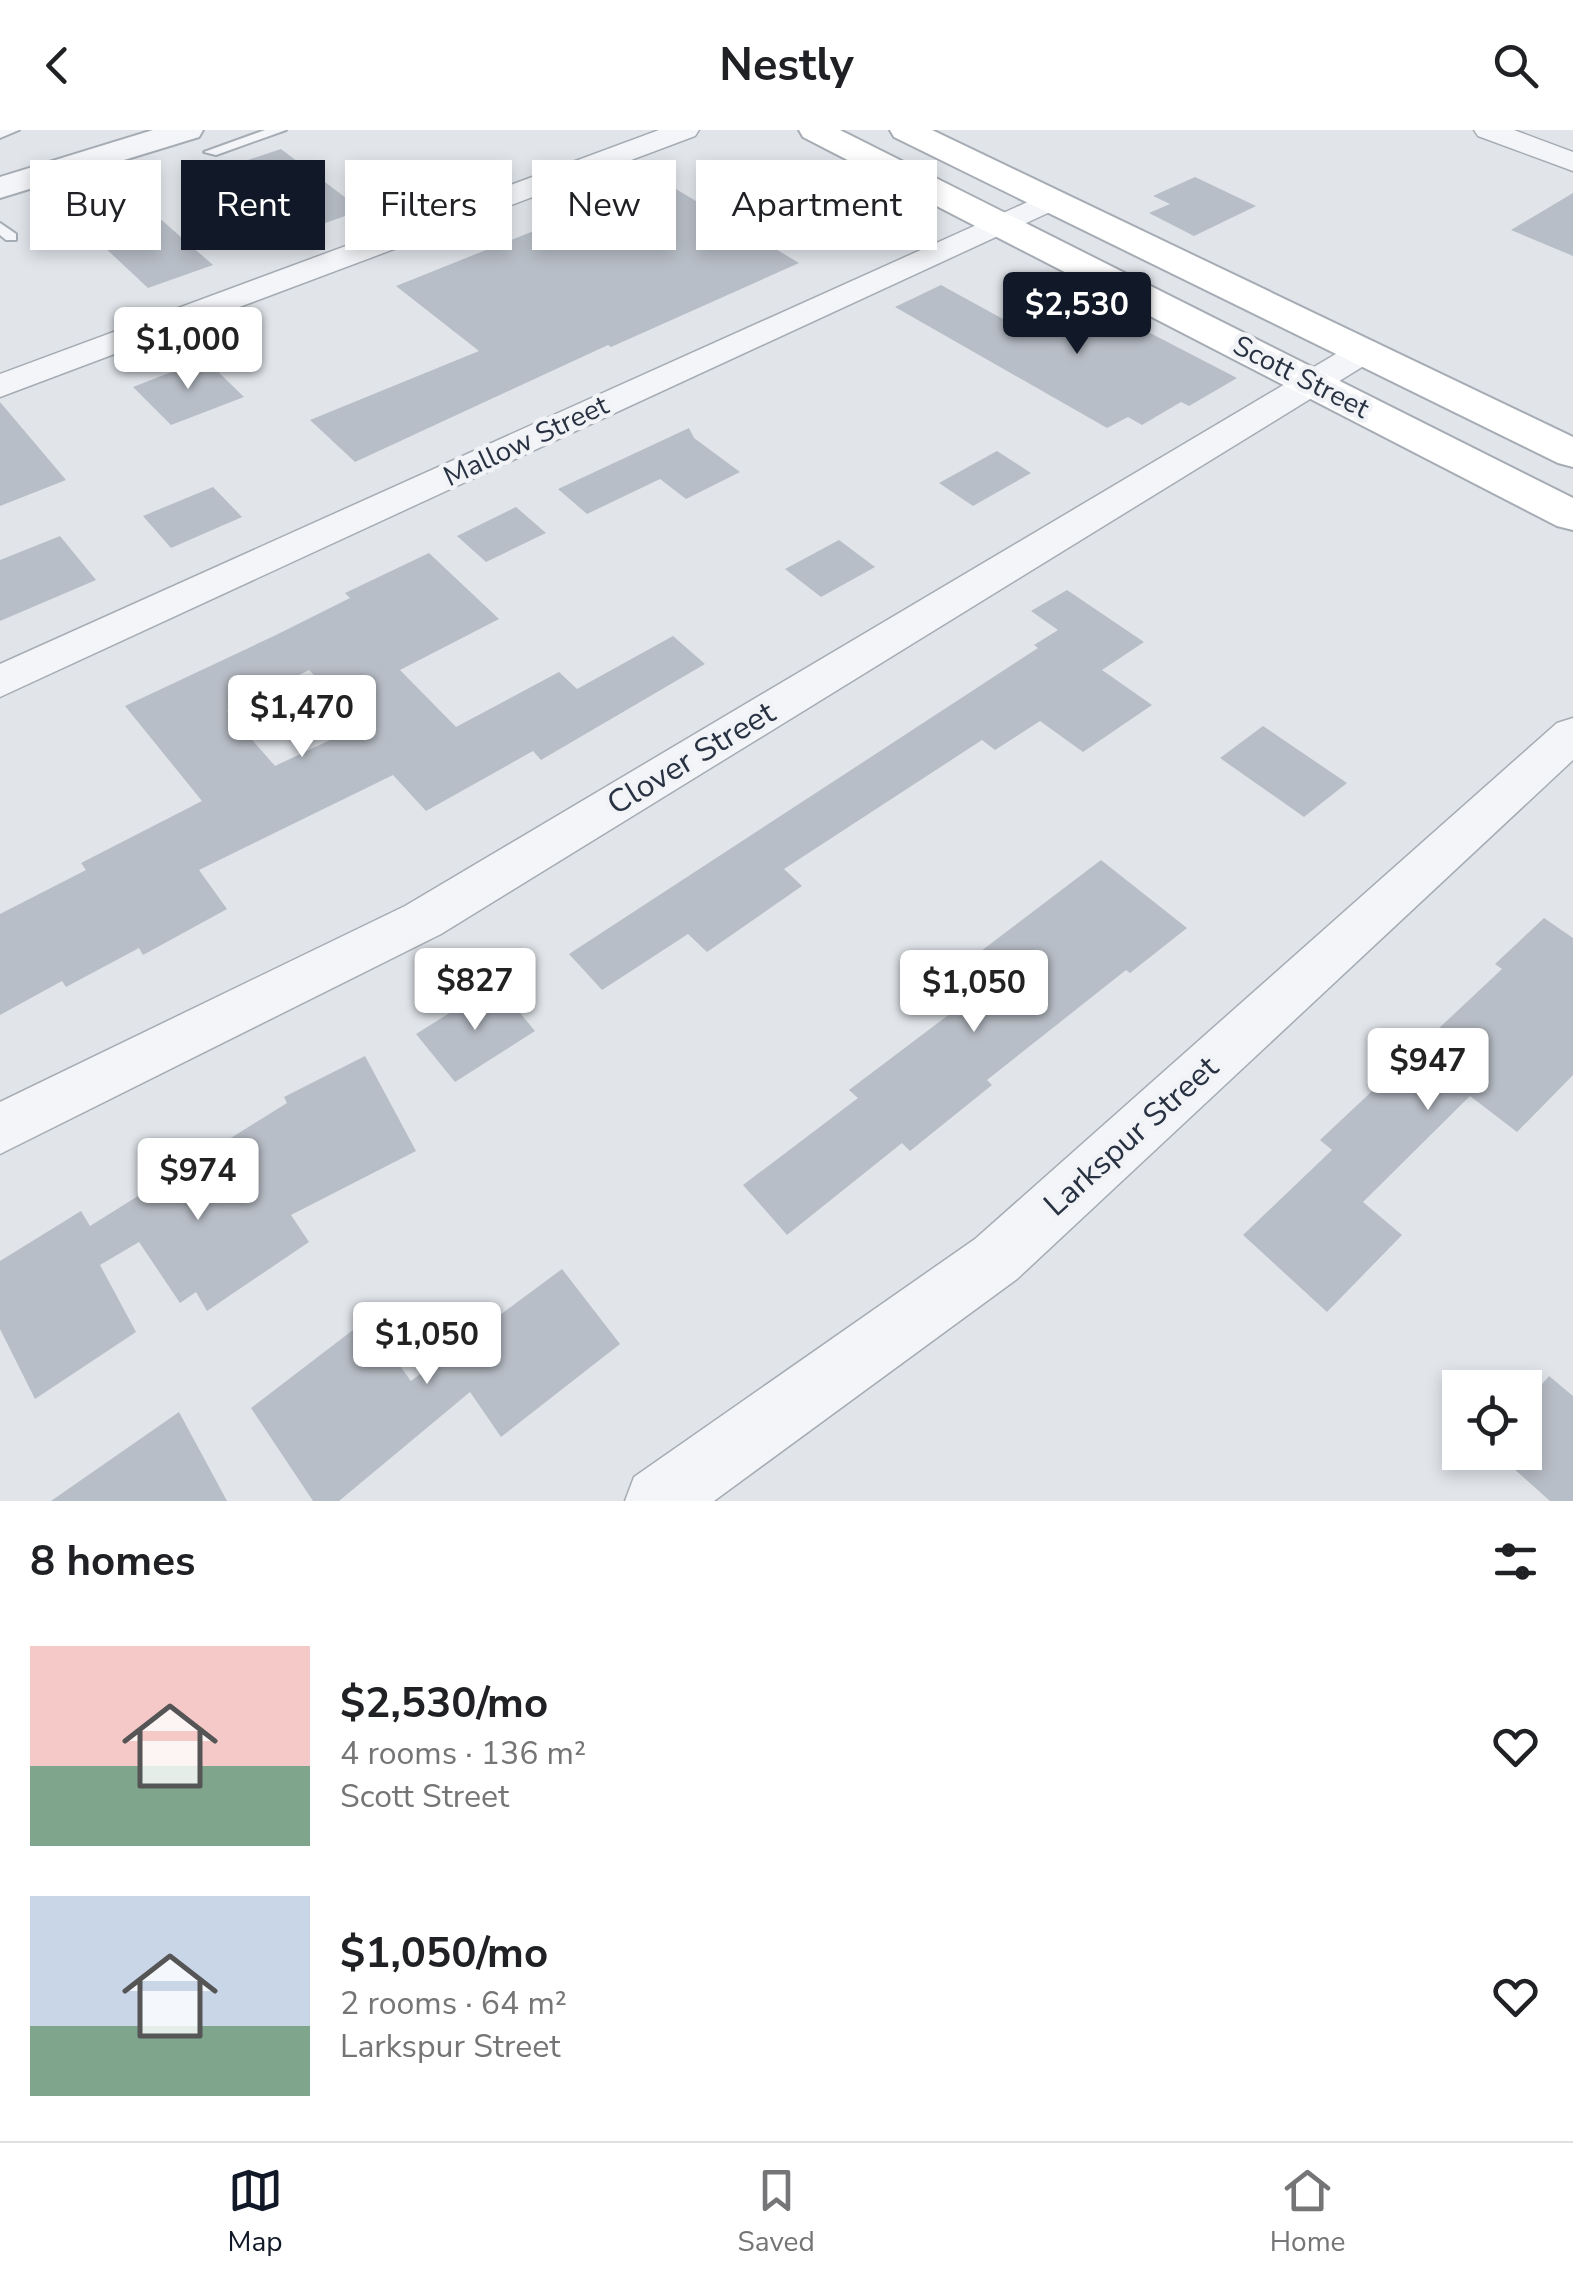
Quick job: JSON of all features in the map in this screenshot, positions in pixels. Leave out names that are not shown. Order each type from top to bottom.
[{"type":"main road","name":"Scott Street","points":[[815,130],[1573,516]]},
{"type":"main road","name":"Scott Street","points":[[906,130],[1573,454]]},
{"type":"street","points":[[0,164],[114,130]]},
{"type":"street","points":[[0,386],[685,130]]},
{"type":"street","points":[[1488,130],[1573,162]]},
{"type":"street","points":[[105,160],[199,141]]},
{"type":"street","points":[[0,188],[30,179]]},
{"type":"street","name":"Mallow Street","points":[[0,682],[1052,200]]},
{"type":"street","name":"Clover Street","points":[[0,1129],[423,920],[1364,352]]},
{"type":"street","name":"Larkspur Street","points":[[658,1501],[996,1259],[1573,734]]},
{"type":"lane","points":[[0,134],[12,130]]},
{"type":"lane","points":[[219,130],[238,144]]},
{"type":"lane","points":[[199,141],[238,144],[278,130]]},
{"type":"building","points":[[281,149],[296,160],[248,160]]},
{"type":"building","points":[[1195,177],[1256,206],[1194,236],[1149,213],[1170,204],[1153,196]]},
{"type":"building","points":[[325,182],[345,197],[345,216],[325,223]]},
{"type":"building","points":[[676,189],[696,201],[696,250],[777,250],[799,263],[611,347],[608,345],[355,462],[310,420],[479,351],[396,286],[486,250],[512,250],[512,240],[532,232],[532,250],[676,250]]},
{"type":"building","points":[[1573,193],[1573,256],[1511,230]]},
{"type":"building","points":[[161,220],[181,237],[181,250],[196,250],[213,265],[148,288],[107,250],[161,250]]},
{"type":"building","points":[[941,285],[1014,325],[1068,297],[1118,324],[1125,320],[1237,378],[1189,406],[1181,402],[1142,425],[1128,417],[1107,428],[895,307]]},
{"type":"building","points":[[205,359],[244,397],[171,425],[133,387]]},
{"type":"building","points":[[0,402],[66,480],[0,506]]},
{"type":"building","points":[[689,428],[694,438],[740,472],[686,499],[660,479],[587,514],[558,489]]},
{"type":"building","points":[[997,451],[1031,473],[973,506],[939,483]]},
{"type":"building","points":[[213,487],[242,517],[171,548],[143,516]]},
{"type":"building","points":[[516,507],[546,533],[486,562],[457,536]]},
{"type":"building","points":[[60,536],[96,580],[0,621],[0,560]]},
{"type":"building","points":[[839,540],[875,567],[821,597],[785,569]]},
{"type":"building","points":[[429,553],[499,619],[400,670],[456,727],[559,672],[577,689],[673,636],[705,664],[541,760],[533,751],[426,811],[393,775],[199,870],[227,909],[143,955],[139,948],[66,987],[62,981],[0,1015],[0,914],[86,870],[81,863],[202,801],[125,706],[350,598],[345,593]],"holes":[[[309,670],[362,725],[275,766],[227,711]]]},
{"type":"building","points":[[1067,590],[1144,642],[1102,670],[1152,705],[1083,752],[1040,721],[995,750],[982,740],[784,869],[802,886],[707,952],[688,934],[602,990],[569,954],[1038,648],[1034,645],[1058,630],[1031,611]]},
{"type":"building","points":[[1263,726],[1347,783],[1304,817],[1220,758]]},
{"type":"building","points":[[1101,860],[1187,928],[1130,973],[1126,970],[987,1080],[992,1085],[910,1151],[902,1143],[787,1235],[743,1185],[858,1098],[849,1090],[959,1007],[935,986]]},
{"type":"building","points":[[1544,918],[1573,938],[1573,1075],[1517,1132],[1470,1096],[1363,1202],[1402,1235],[1327,1312],[1243,1235],[1332,1150],[1320,1140],[1502,969],[1495,964]]},
{"type":"building","points":[[496,984],[535,1031],[455,1082],[416,1034]]},
{"type":"building","points":[[365,1056],[416,1151],[291,1215],[309,1242],[207,1311],[196,1292],[180,1303],[139,1242],[100,1265],[136,1332],[35,1399],[0,1329],[0,1261],[81,1211],[90,1226],[287,1103],[284,1097]]},
{"type":"building","points":[[562,1269],[620,1344],[501,1437],[470,1392],[339,1501],[313,1501],[251,1408],[366,1320],[411,1381]]},
{"type":"building","points":[[1549,1376],[1573,1396],[1573,1501],[1550,1501],[1515,1470],[1542,1470],[1542,1384]]},
{"type":"building","points":[[179,1412],[227,1501],[51,1501]]}]
